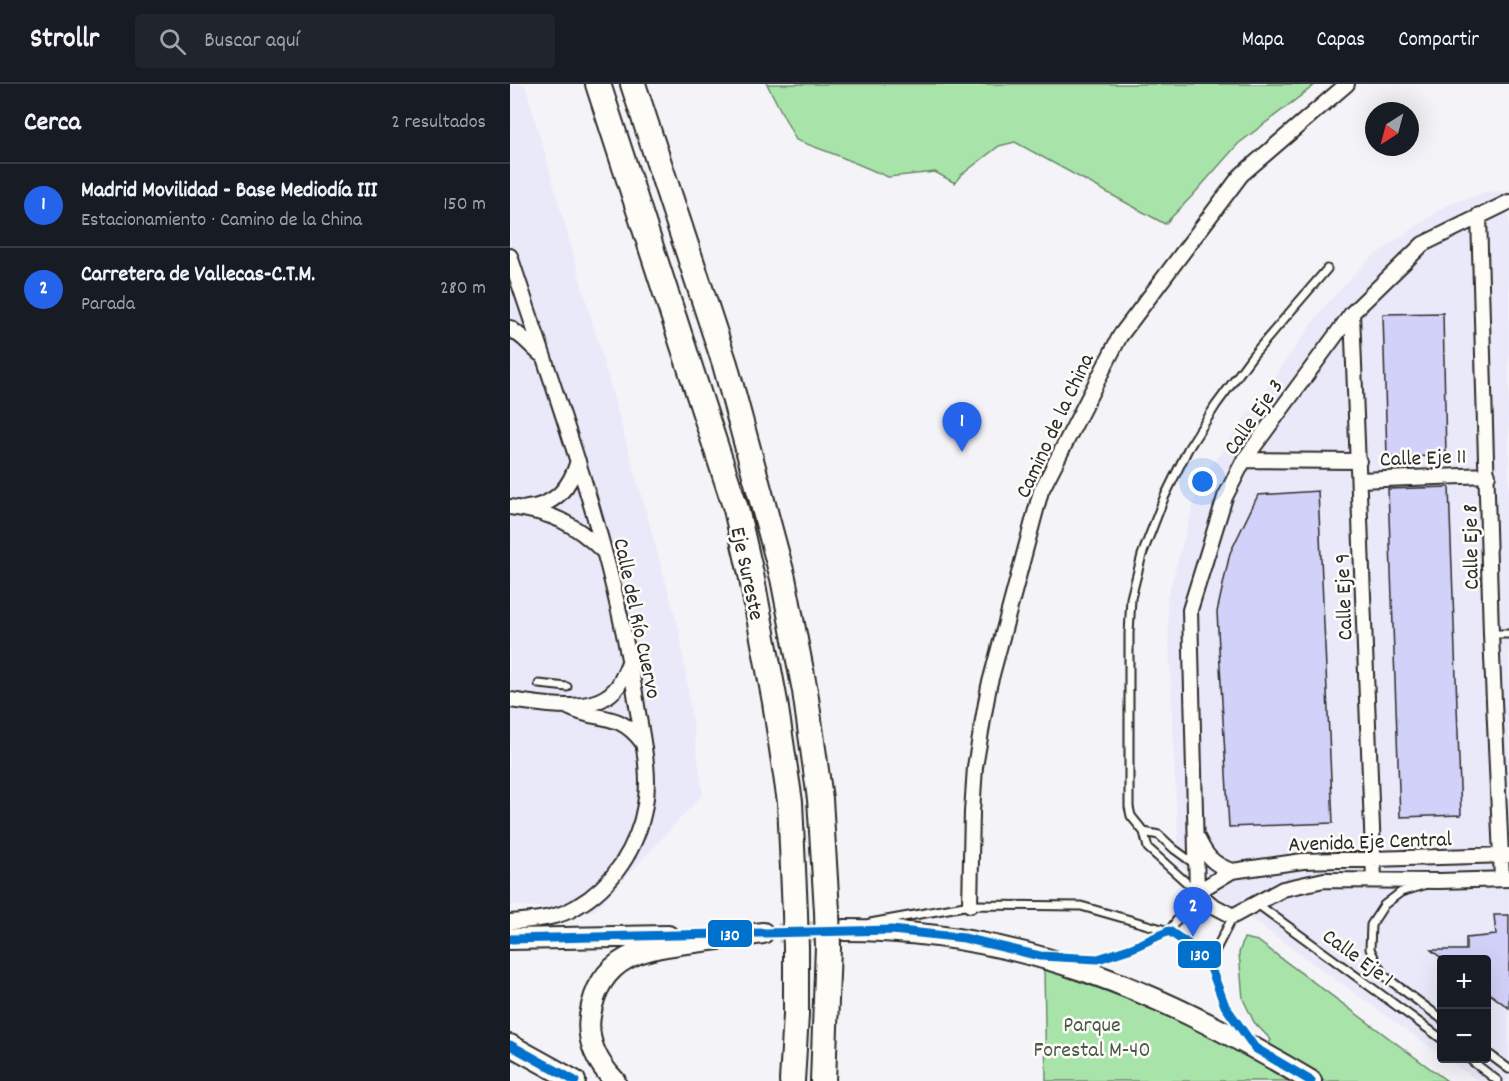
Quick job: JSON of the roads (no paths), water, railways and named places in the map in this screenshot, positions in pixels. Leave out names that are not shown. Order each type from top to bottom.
[{"type":"highway","name":"Eje Sureste","points":[[598,84],[736,509],[751,574],[790,802],[796,949],[796,1015],[792,1081]]},
{"type":"highway","name":"Eje Sureste","points":[[633,84],[725,364],[783,578],[805,691],[820,799],[827,911],[836,939],[823,1081]]},
{"type":"main road","points":[[836,939],[892,930],[964,938],[1040,956],[1089,971],[1164,1001],[1255,1048],[1311,1081]]},
{"type":"main road","points":[[510,939],[771,933],[654,947],[619,963],[596,994],[589,1030],[596,1055],[604,1069],[615,1081]]},
{"type":"main road","points":[[510,1045],[575,1081]]},
{"type":"street","name":"Camino de la China","points":[[970,905],[972,812],[975,767],[982,720],[1041,490],[1120,336],[1240,175],[1347,84]]},
{"type":"street","name":"Calle Eje 3","points":[[1232,871],[1217,866],[1204,851],[1195,833],[1190,610],[1225,497],[1244,460],[1352,313],[1423,244],[1509,202]]},
{"type":"street","name":"Calle Eje 8","points":[[1479,215],[1491,634],[1506,879]]},
{"type":"street","name":"Calle del Río Cuervo","points":[[510,261],[578,461],[606,554],[630,660],[646,765],[646,802],[637,836],[622,864],[610,880],[576,908],[544,918],[510,922]]},
{"type":"street","name":"Calle Eje 9","points":[[1352,313],[1374,879]]},
{"type":"street","points":[[510,328],[534,347],[545,361]]},
{"type":"street","name":"Calle Eje 11","points":[[1244,460],[1359,461]]},
{"type":"street","points":[[516,508],[537,507],[558,497],[571,481],[578,461]]},
{"type":"street","name":"Calle Eje 11","points":[[1359,480],[1488,475]]},
{"type":"street","points":[[516,508],[551,515],[575,526],[606,554]]},
{"type":"street","points":[[510,700],[568,707],[594,702],[610,694],[618,686],[630,660]]},
{"type":"street","points":[[568,707],[582,715],[617,720],[635,734],[643,744]]},
{"type":"street","points":[[1195,833],[1197,892],[1212,906],[1233,916]]},
{"type":"street","name":"Avenida Eje Central","points":[[1232,871],[1303,861],[1505,855]]},
{"type":"street","points":[[1197,892],[1232,871]]},
{"type":"street","name":"Avenida Eje Central","points":[[1233,916],[1283,889],[1324,879],[1439,881],[1506,879]]},
{"type":"lane","points":[[1040,956],[1098,959],[1132,948],[1169,932],[1197,892],[1148,848],[1144,832],[1131,816],[1129,807],[1129,634],[1131,598],[1142,555],[1164,498],[1188,449],[1253,355],[1327,269]]},
{"type":"lane","points":[[1491,634],[1509,634]]},
{"type":"lane","points":[[539,684],[567,687]]},
{"type":"lane","points":[[1144,832],[1159,835],[1196,865]]},
{"type":"lane","name":"Calle Eje 1","points":[[1437,1014],[1383,975],[1370,949],[1371,925],[1384,905],[1401,892],[1439,881]]},
{"type":"lane","name":"Calle Eje 1","points":[[1256,903],[1437,1035]]},
{"type":"lane","points":[[836,939],[890,918],[970,905],[1081,906],[1169,932],[1188,944],[1209,963],[1225,1006],[1255,1048]]},
{"type":"lane","points":[[1209,963],[1233,916]]},
{"type":"lane","points":[[1491,1056],[1509,1069]]},
{"type":"lane","points":[[1473,1063],[1498,1081]]},
{"type":"tunnel","points":[[778,933],[841,930]]},
{"type":"place","name":"Madrid Movilidad - Base Mediodía III","points":[[962,452]]},
{"type":"place","name":"Carretera de Vallecas-C.T.M.","points":[[1193,937]]},
{"type":"park label","name":"Parque Forestal M-40","points":[[1092,1036]]}]
